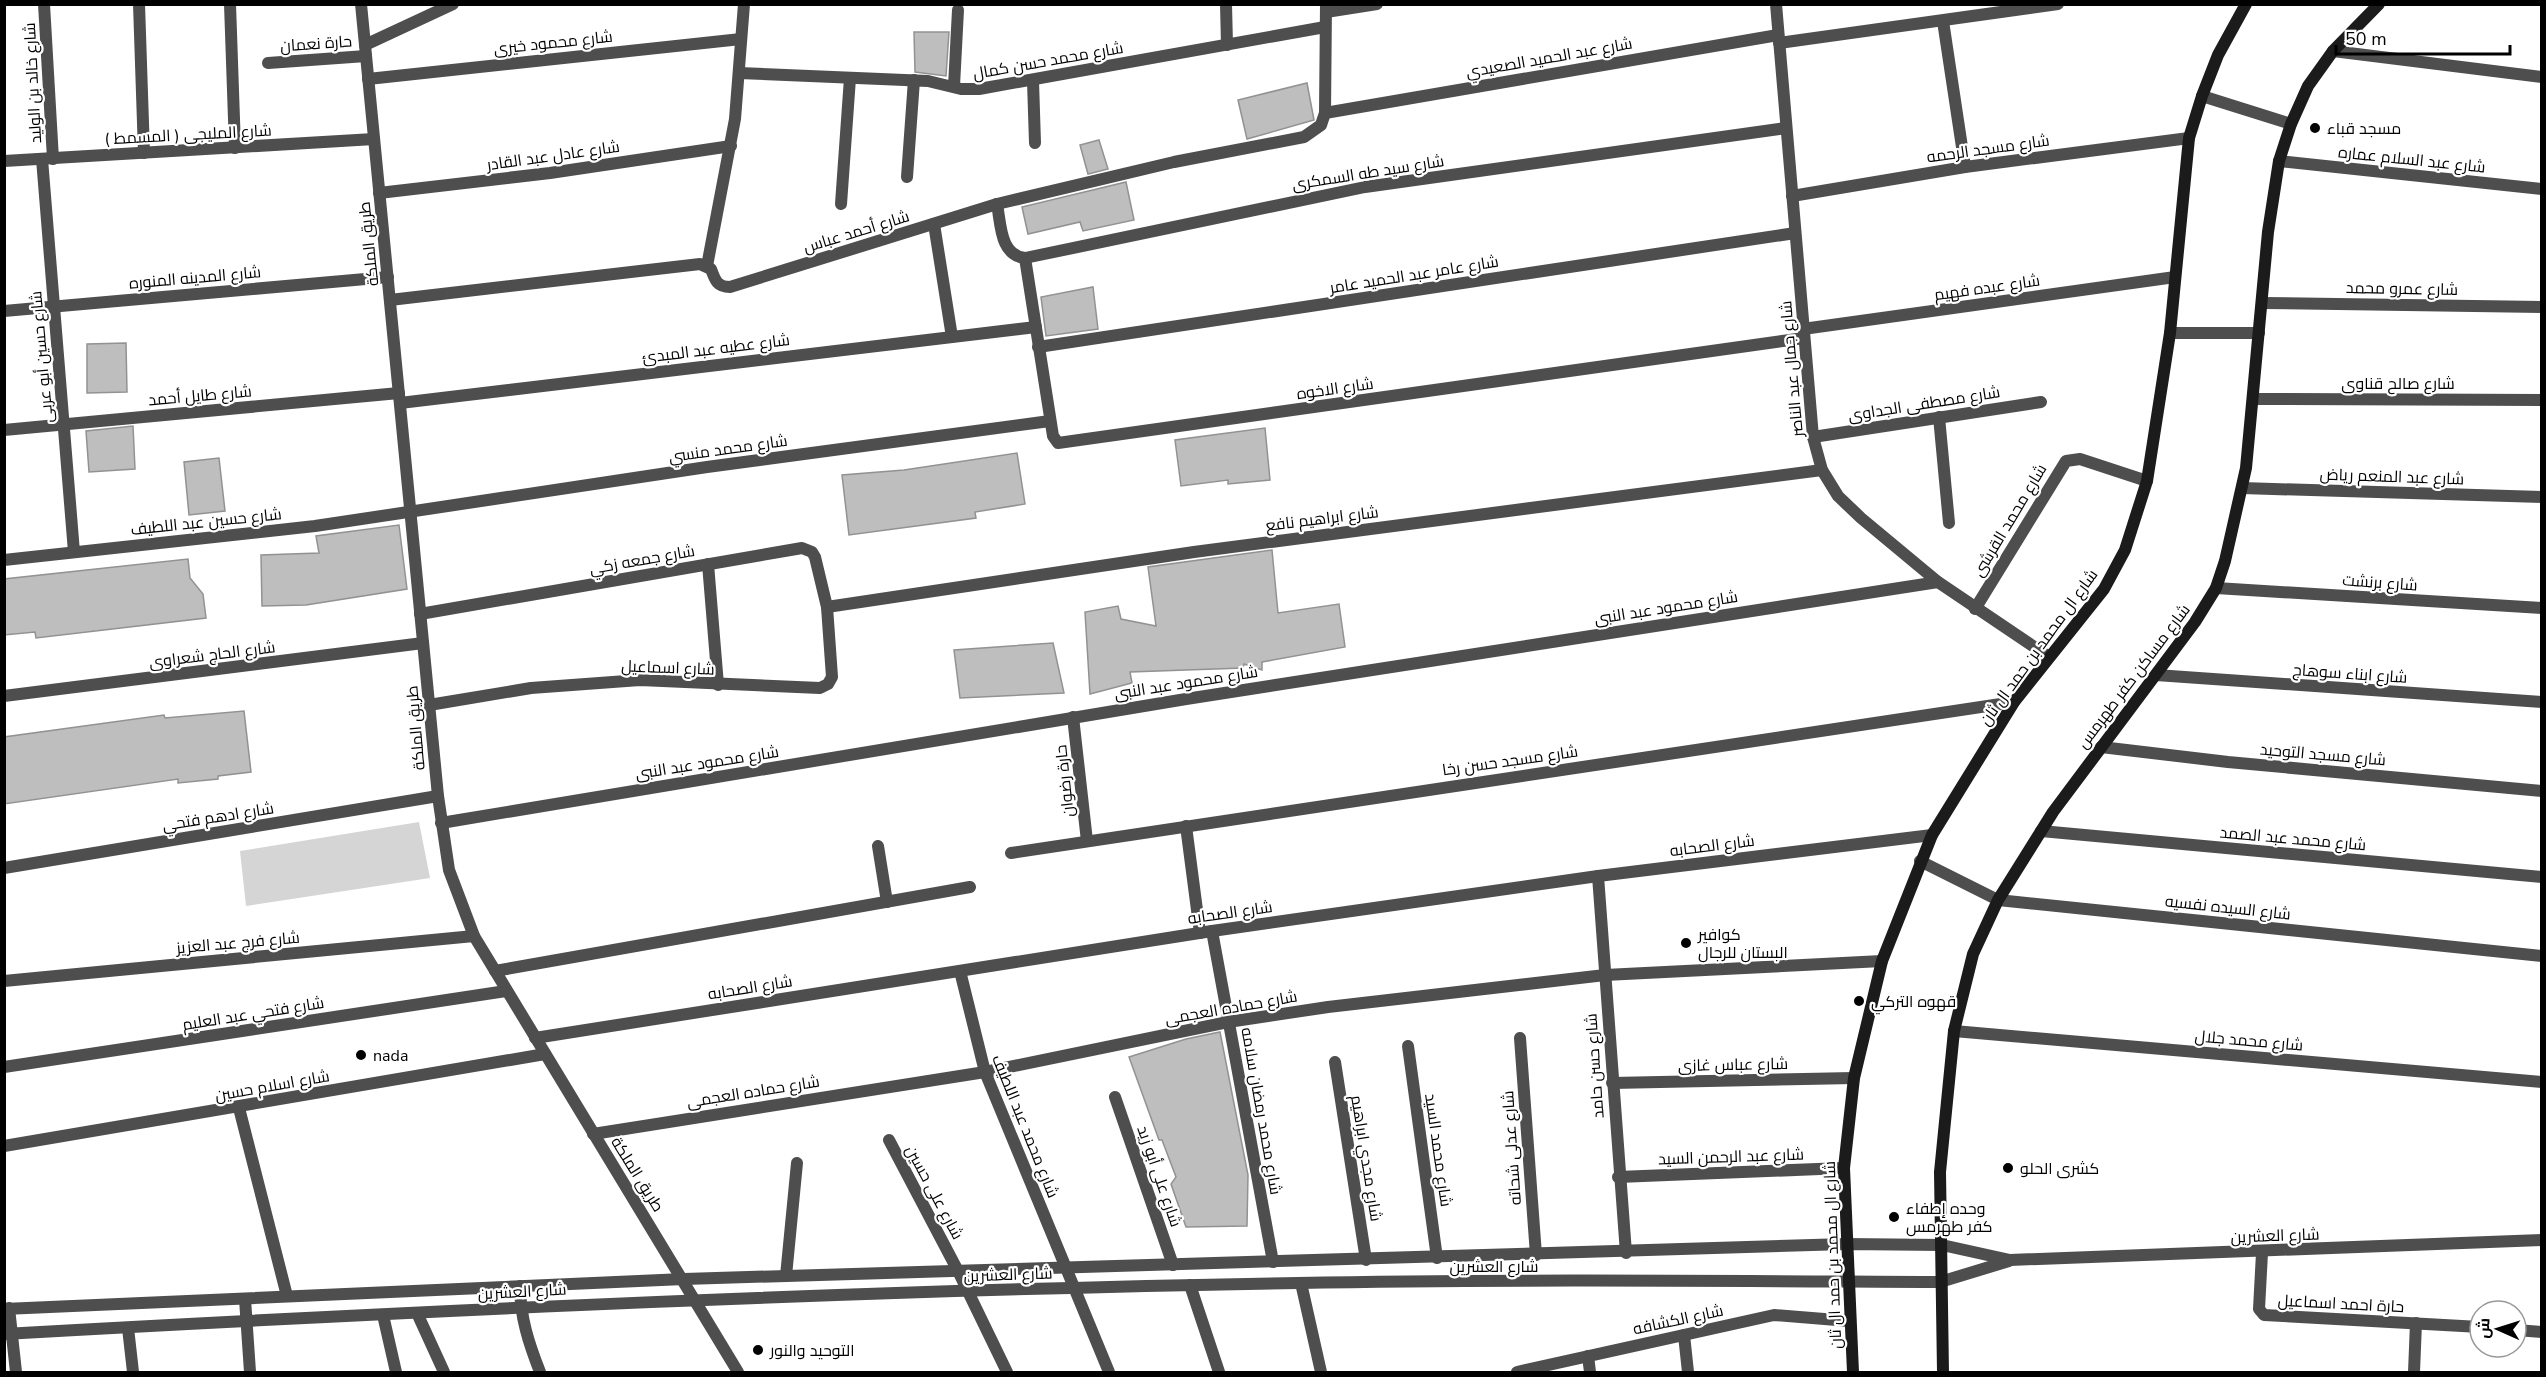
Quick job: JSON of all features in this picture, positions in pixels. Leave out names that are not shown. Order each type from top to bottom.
[{"type":"street","name":"شارع خالد بن الوليد","points":[[44,4],[47,159]]},
{"type":"street","points":[[139,4],[144,153]]},
{"type":"street","points":[[230,4],[235,148]]},
{"type":"street","name":"طريق الملكة","points":[[361,4],[438,796],[448,870],[474,936],[593,1134],[684,1279],[738,1372]]},
{"type":"street","points":[[366,51],[453,4]]},
{"type":"street","points":[[390,300],[692,265],[707,266],[731,146],[744,4]]},
{"type":"street","points":[[1226,4],[1227,45]]},
{"type":"street","points":[[1325,113],[1326,8],[1377,4]]},
{"type":"street","name":"شارع جمال عبد الناصر","points":[[1776,4],[1813,437],[1822,470],[1839,495],[1861,518],[1938,582],[2049,657]]},
{"type":"street","name":"شارع عبد الحميد الصعيدي","points":[[1325,113],[1779,39],[1943,21],[2058,4]]},
{"type":"street","name":"شارع ال محمد بن حمد ال ثان","points":[[1853,1372],[1847,1282],[1844,1168],[1854,1078],[1882,961],[1932,834],[2014,702],[2104,589],[2125,550],[2147,481],[2170,333],[2190,138],[2202,96],[2218,55],[2246,4]]},
{"type":"street","name":"شارع مساكن كفر طهرمس","points":[[1943,1372],[1940,1172],[1954,1031],[1973,954],[1998,900],[2041,831],[2195,622],[2216,588],[2225,561],[2242,488],[2254,399],[2268,232],[2279,161],[2291,124],[2308,86],[2333,51],[2379,4]]},
{"type":"street","points":[[954,86],[958,10]]},
{"type":"street","points":[[1943,21],[1965,167]]},
{"type":"street","name":"شارع محمد حسن كمال","points":[[739,73],[914,80],[968,90],[1033,81],[1325,27]]},
{"type":"street","name":"شارع محمود خيرى","points":[[368,79],[741,39]]},
{"type":"street","name":"حارة نعمان","points":[[268,63],[366,51]]},
{"type":"street","points":[[2333,51],[2541,77]]},
{"type":"street","points":[[841,204],[850,78]]},
{"type":"street","points":[[907,177],[914,80]]},
{"type":"street","points":[[1033,81],[1035,143]]},
{"type":"street","points":[[2202,96],[2291,124]]},
{"type":"street","name":"شارع أحمد عباس","points":[[707,266],[711,269],[715,282],[722,287],[730,287],[997,204],[1174,162],[1304,137],[1321,125],[1325,113]]},
{"type":"street","name":"شارع سيد طه السمكرى","points":[[1025,258],[1365,187],[1786,128]]},
{"type":"street","name":"شارع مسجد الرحمه","points":[[1792,196],[1965,167],[2190,138]]},
{"type":"street","name":"شارع المليجى ( المسمط )","points":[[4,161],[374,139]]},
{"type":"street","name":"شارع عادل عبد القادر","points":[[379,193],[550,173],[731,146]]},
{"type":"street","name":"شارع حسين أبو عربى","points":[[47,159],[54,306],[74,552]]},
{"type":"street","name":"شارع عبد السلام عماره","points":[[2279,161],[2541,189]]},
{"type":"street","points":[[997,204],[1006,248],[1016,257],[1025,258]]},
{"type":"street","points":[[934,224],[952,337]]},
{"type":"street","name":"شارع عامر عبد الحميد عامر","points":[[1038,347],[1795,233]]},
{"type":"street","name":"شارع الاخوه","points":[[1025,258],[1050,421],[1054,440],[1062,443],[1804,333]]},
{"type":"street","name":"شارع المدينه المنوره","points":[[4,311],[388,277]]},
{"type":"street","name":"شارع عبده فهيم","points":[[1804,333],[2175,277]]},
{"type":"street","name":"شارع عمرو محمد","points":[[2262,303],[2541,307]]},
{"type":"street","name":"شارع عطيه عبد المبدئ","points":[[399,398],[1036,327]]},
{"type":"street","points":[[2170,333],[2259,333]]},
{"type":"street","name":"شارع طايل أحمد","points":[[4,430],[399,398]]},
{"type":"street","name":"شارع صالح قناوى","points":[[2254,399],[2541,400]]},
{"type":"street","name":"شارع مصطفى الجداوى","points":[[1813,437],[2041,402]]},
{"type":"street","points":[[1939,417],[1949,523]]},
{"type":"street","name":"شارع محمد منسي","points":[[410,511],[707,467],[1050,421]]},
{"type":"street","name":"شارع محمد القرشى","points":[[1975,609],[2066,460],[2080,459],[2147,481]]},
{"type":"street","name":"شارع ابراهيم نافع","points":[[827,607],[1194,552],[1822,470]]},
{"type":"street","name":"شارع عبد المنعم رياض","points":[[2242,488],[2541,497]]},
{"type":"street","name":"شارع حسين عبد اللطيف","points":[[4,560],[315,526],[410,511]]},
{"type":"street","name":"شارع جمعه زكي","points":[[420,614],[807,549],[815,557],[827,607]]},
{"type":"street","points":[[708,564],[718,685]]},
{"type":"street","name":"شارع محمود عبد النبى","points":[[441,823],[1073,717],[1938,582]]},
{"type":"street","name":"شارع برنشت","points":[[2216,588],[2541,608]]},
{"type":"street","name":"شارع اسماعيل","points":[[429,705],[520,689],[640,680],[820,688],[828,684],[832,677],[827,607]]},
{"type":"street","name":"شارع الحاج شعراوى","points":[[4,696],[423,644]]},
{"type":"street","name":"شارع ابناء سوهاج","points":[[2156,675],[2541,702]]},
{"type":"street","name":"شارع مسجد حسن رخا","points":[[1011,853],[2014,702]]},
{"type":"street","name":"حارة رضوان","points":[[1073,717],[1087,841]]},
{"type":"street","name":"شارع مسجد التوحيد","points":[[2101,747],[2239,763],[2541,791]]},
{"type":"street","name":"شارع ادهم فتحي","points":[[4,868],[438,796]]},
{"type":"street","name":"شارع محمد رمضان سلامه","points":[[1186,826],[1206,932],[1228,1022],[1273,1262]]},
{"type":"street","name":"شارع محمد عبد الصمد","points":[[2041,831],[2541,877]]},
{"type":"street","name":"شارع الصحابه","points":[[535,1038],[1206,932],[1598,876],[1932,834]]},
{"type":"street","points":[[878,846],[887,902]]},
{"type":"street","name":"شارع السيده نفسيه","points":[[1920,861],[1998,900],[2541,956]]},
{"type":"street","name":"شارع حسن حامد","points":[[1598,876],[1618,1177],[1626,1253]]},
{"type":"street","points":[[495,971],[970,887]]},
{"type":"street","name":"شارع فرج عبد العزيز","points":[[4,981],[474,936]]},
{"type":"street","name":"شارع حماده العجمى","points":[[593,1134],[985,1072],[1228,1022],[1328,1007],[1605,975],[1882,961]]},
{"type":"street","name":"شارع محمد عبد اللطيف","points":[[960,971],[985,1072],[1109,1372]]},
{"type":"street","name":"شارع فتحي عبد العليم","points":[[4,1067],[506,991]]},
{"type":"street","name":"شارع محمد جلال","points":[[1954,1031],[2541,1082]]},
{"type":"street","name":"شارع عدلى شحاته","points":[[1520,1038],[1536,1255]]},
{"type":"street","name":"شارع محمد السيد","points":[[1408,1046],[1437,1258]]},
{"type":"street","name":"شارع اسلام حسين","points":[[4,1146],[239,1108],[545,1054]]},
{"type":"street","name":"شارع مجدي ابراهيم","points":[[1335,1062],[1366,1260]]},
{"type":"street","name":"شارع عباس غازى","points":[[1612,1083],[1854,1078]]},
{"type":"street","name":"شارع على أبو زيد","points":[[1115,1097],[1173,1265]]},
{"type":"street","points":[[239,1108],[287,1296]]},
{"type":"street","name":"شارع على حسين","points":[[890,1140],[1007,1372]]},
{"type":"street","points":[[786,1276],[797,1163]]},
{"type":"street","name":"شارع عبد الرحمن السيد","points":[[1618,1177],[1844,1168]]},
{"type":"street","name":"شارع العشرين","points":[[7,1308],[684,1279],[1626,1253],[1846,1244],[1942,1245],[2010,1260],[2541,1240]]},
{"type":"street","name":"حارة احمد اسماعيل","points":[[2262,1252],[2259,1309],[2264,1315],[2468,1327]]},
{"type":"street","name":"شارع العشرين","points":[[8,1334],[695,1299],[1300,1282],[1941,1282],[2010,1260]]},
{"type":"street","points":[[1300,1282],[1321,1372]]},
{"type":"street","points":[[520,1286],[520,1308],[540,1372]]},
{"type":"street","points":[[1190,1286],[1219,1372]]},
{"type":"street","points":[[246,1299],[250,1372]]},
{"type":"street","points":[[7,1308],[8,1334],[16,1372]]},
{"type":"street","points":[[417,1313],[444,1372]]},
{"type":"street","points":[[383,1315],[396,1372]]},
{"type":"street","name":"شارع الكشافه","points":[[1517,1372],[1536,1370],[1588,1356],[1774,1315],[1849,1321]]},
{"type":"street","points":[[2414,1372],[2416,1323]]},
{"type":"street","points":[[128,1328],[133,1372]]},
{"type":"street","points":[[1684,1335],[1688,1372]]},
{"type":"street","points":[[1588,1356],[1590,1372]]},
{"type":"shaded area","points":[[419,822],[430,878],[246,906],[240,851]]},
{"type":"building","points":[[914,32],[949,32],[946,76],[915,72]]},
{"type":"building","points":[[1307,83],[1314,120],[1247,139],[1238,100]]},
{"type":"building","points":[[1099,140],[1108,169],[1088,174],[1080,145]]},
{"type":"building","points":[[1126,182],[1134,220],[1083,231],[1080,222],[1028,234],[1022,207]]},
{"type":"building","points":[[1093,287],[1098,329],[1046,336],[1041,297]]},
{"type":"building","points":[[126,343],[127,392],[87,393],[87,344]]},
{"type":"building","points":[[133,426],[135,469],[89,472],[86,431]]},
{"type":"building","points":[[1265,428],[1270,480],[1228,484],[1228,480],[1181,486],[1175,440]]},
{"type":"building","points":[[1017,453],[1025,504],[975,512],[976,518],[849,535],[842,475],[904,470]]},
{"type":"building","points":[[219,458],[225,511],[189,515],[184,462]]},
{"type":"building","points":[[399,525],[407,589],[306,605],[262,606],[261,555],[319,553],[316,536]]},
{"type":"building","points":[[1272,550],[1278,613],[1339,604],[1345,647],[1262,662],[1262,670],[1244,664],[1243,668],[1130,672],[1132,683],[1090,694],[1085,612],[1118,606],[1121,619],[1156,626],[1148,567]]},
{"type":"building","points":[[188,559],[190,578],[203,594],[206,618],[36,638],[35,632],[4,635],[4,579]]},
{"type":"building","points":[[1053,643],[1064,693],[960,698],[954,650]]},
{"type":"building","points":[[244,711],[251,772],[218,776],[218,779],[178,783],[178,779],[4,804],[4,737],[164,715],[165,718]]},
{"type":"building","points":[[1220,1032],[1248,1175],[1247,1226],[1186,1227],[1171,1184],[1176,1177],[1162,1140],[1159,1140],[1129,1057],[1186,1039]]},
{"type":"place","name":"مسجد قباء","points":[[2315,128]]},
{"type":"place","name":"كوافير البستان للرجال","points":[[1686,943]]},
{"type":"place","name":"قهوه التركي","points":[[1859,1001]]},
{"type":"place","name":"nada","points":[[361,1055]]},
{"type":"place","name":"كشرى الحلو","points":[[2008,1168]]},
{"type":"place","name":"وحده إطفاء كفر طهرمس","points":[[1894,1217]]},
{"type":"place","name":"التوحيد والنور","points":[[758,1350]]}]
